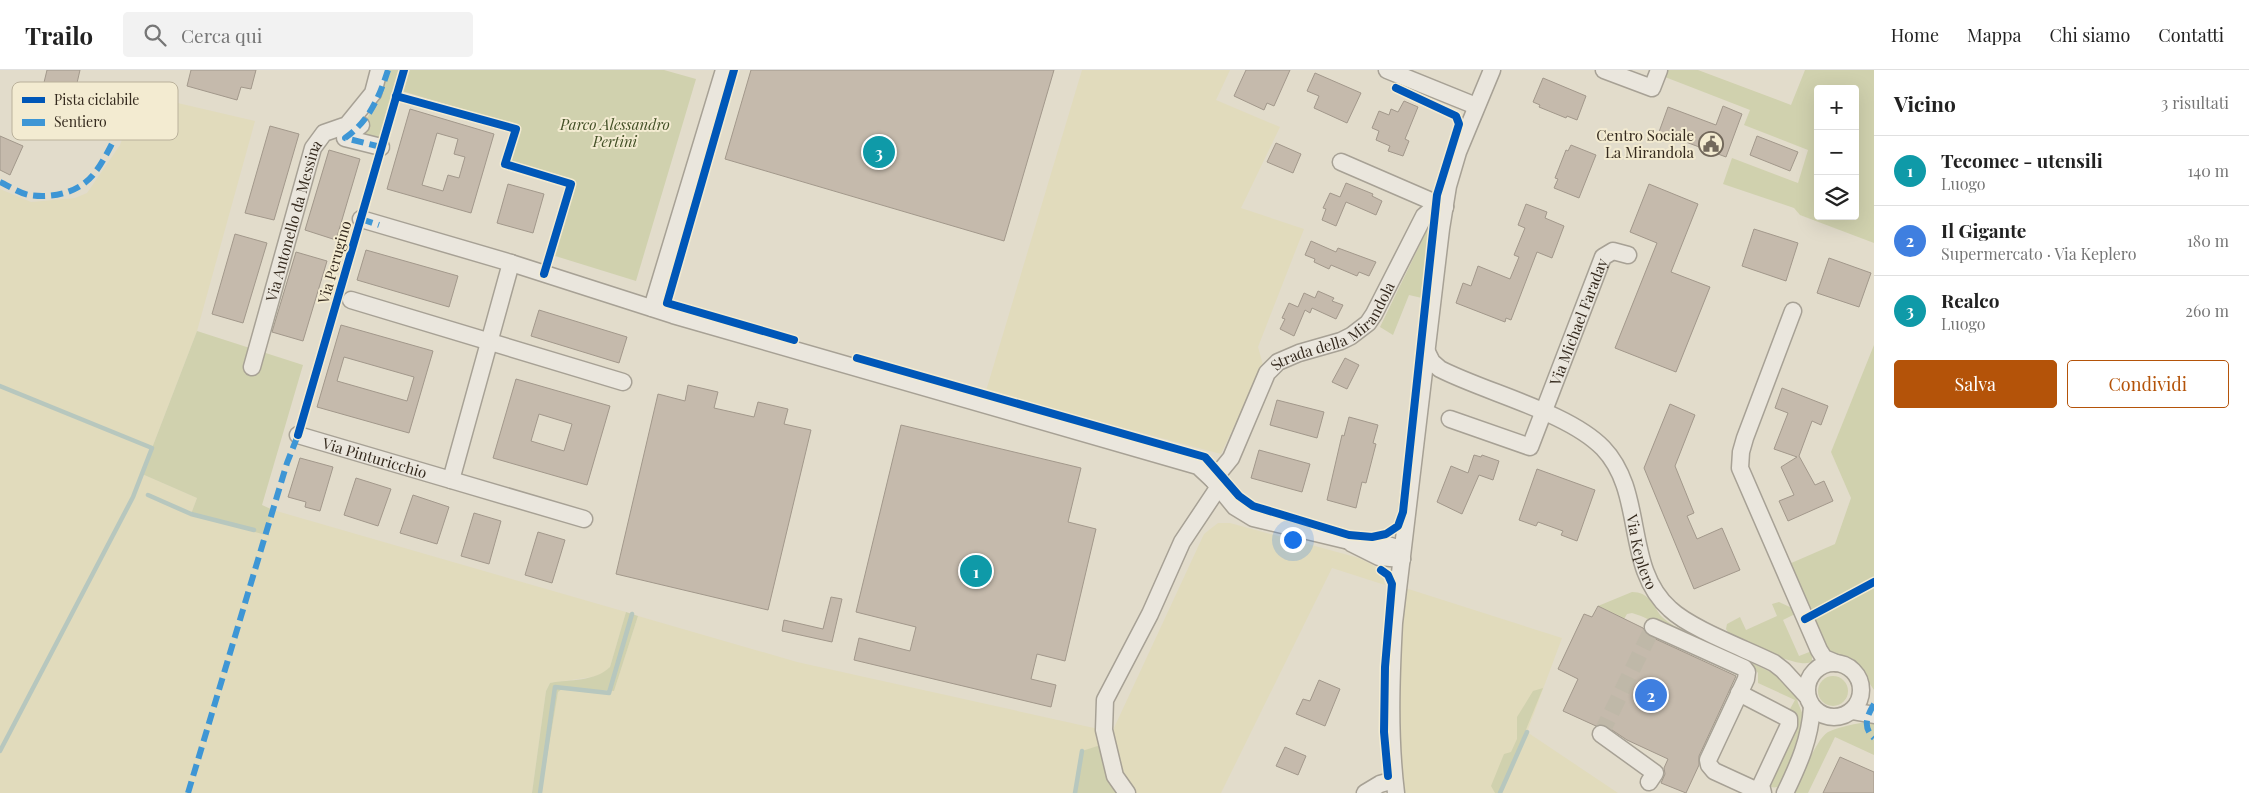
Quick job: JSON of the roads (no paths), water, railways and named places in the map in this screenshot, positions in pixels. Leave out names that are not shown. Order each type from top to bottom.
[{"type":"street","name":"Via Antonello da Messina","points":[[252,367],[313,148],[324,133],[347,125],[372,93],[379,70]]},
{"type":"street","name":"Via Antonello da Messina","points":[[381,147],[345,138],[358,128],[371,113],[388,70]]},
{"type":"street","points":[[652,308],[724,70]]},
{"type":"street","points":[[1387,70],[1476,106]]},
{"type":"street","points":[[1364,793],[1380,784],[1395,786],[1391,681],[1394,623],[1445,207],[1453,168],[1476,106],[1492,70]]},
{"type":"street","points":[[1604,70],[1652,88],[1658,70]]},
{"type":"street","points":[[1341,162],[1445,207]]},
{"type":"street","name":"Strada della Mirandola","points":[[1127,793],[1115,776],[1104,730],[1105,700],[1150,614],[1182,542],[1230,458],[1267,373],[1273,366],[1288,357],[1341,341],[1360,330],[1374,314],[1424,216],[1431,210],[1445,207]]},
{"type":"street","name":"Via Perugino","points":[[361,219],[511,263],[652,308],[1198,466],[1236,507],[1253,518],[1345,540],[1380,557],[1402,559]]},
{"type":"street","name":"Via Michael Faraday","points":[[1543,412],[1604,257],[1613,251],[1628,255]]},
{"type":"street","points":[[451,480],[511,263]]},
{"type":"street","points":[[351,300],[488,343],[623,382]]},
{"type":"street","points":[[1793,311],[1745,438],[1741,452],[1740,468],[1819,650],[1824,658],[1847,666],[1856,674],[1861,691],[1860,698],[1852,711]]},
{"type":"street","name":"Via Keplero","points":[[1427,352],[1432,362],[1455,376],[1572,426],[1589,436],[1602,447],[1617,467],[1630,499],[1642,561],[1654,590],[1663,602],[1679,616],[1774,663],[1784,670],[1810,702]]},
{"type":"street","points":[[1422,391],[1437,380],[1455,376]]},
{"type":"street","points":[[1450,419],[1530,447],[1543,412]]},
{"type":"street","name":"Via Pinturicchio","points":[[298,435],[584,519]]},
{"type":"street","points":[[1653,627],[1744,668],[1747,672],[1740,693],[1708,760],[1708,765],[1714,771],[1762,793]]},
{"type":"street","name":"Via Keplero","points":[[1774,663],[1796,668],[1817,669]]},
{"type":"street","points":[[1785,793],[1802,756],[1811,728],[1807,684],[1811,675],[1817,669],[1824,665],[1836,663]]},
{"type":"street","points":[[1861,691],[1874,705]]},
{"type":"street","points":[[1740,693],[1789,719],[1789,725],[1761,785],[1762,793]]},
{"type":"street","points":[[1810,702],[1822,715],[1835,718]]},
{"type":"street","points":[[1802,756],[1814,739],[1835,718],[1852,711],[1874,715]]},
{"type":"street","points":[[1601,734],[1655,773],[1649,782]]},
{"type":"waterway","points":[[0,386],[152,448],[133,497],[0,751]]},
{"type":"waterway","points":[[148,495],[191,514],[254,530]]},
{"type":"waterway","points":[[540,793],[555,687],[609,693],[632,614]]},
{"type":"waterway","points":[[1500,793],[1527,732]]},
{"type":"waterway","points":[[1075,793],[1082,751]]},
{"type":"tunnel","points":[[1601,734],[1653,627]]},
{"type":"place","name":"Centro Sociale La Mirandola","points":[[1711,144]]},
{"type":"place","name":"Realco","points":[[879,152]]},
{"type":"place","name":"Tecomec - utensili","points":[[976,571]]},
{"type":"place","name":"Il Gigante","points":[[1651,695]]},
{"type":"park label","name":"Parco Alessandro Pertini","points":[[615,132]]}]
